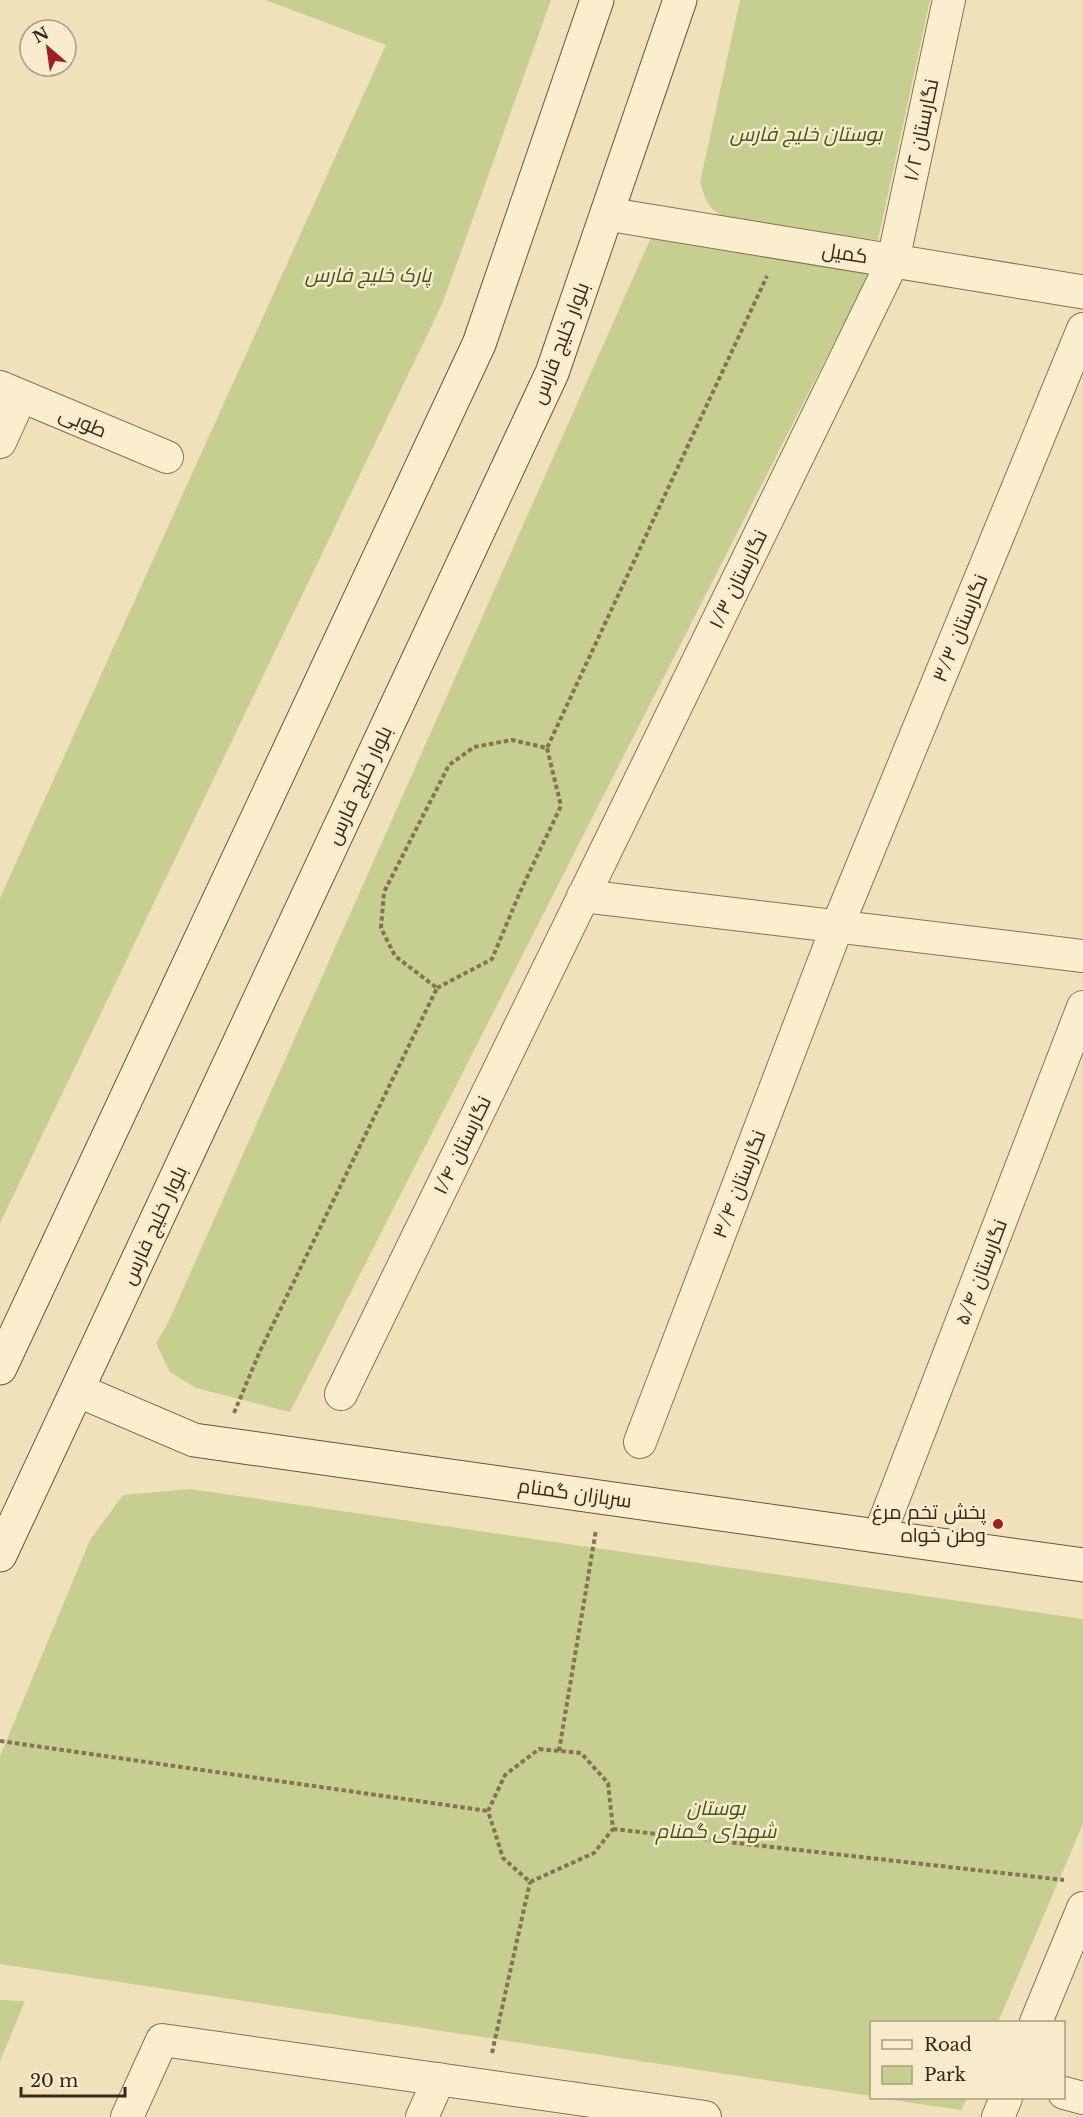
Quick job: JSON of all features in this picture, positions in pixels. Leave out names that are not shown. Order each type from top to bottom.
[{"type":"main road","points":[[2,1356],[479,344],[597,0]]},
{"type":"main road","name":"بلوار خلیج فارس","points":[[0,1555],[552,373],[680,0]]},
{"type":"main road","name":"کمیل","points":[[607,214],[1083,292]]},
{"type":"main road","name":"سربازان گمنام","points":[[77,1390],[194,1440],[1083,1565]]},
{"type":"street","name":"نگارستان ۱/۲","points":[[893,261],[949,0]]},
{"type":"street","name":"نگارستان ۱/۳","points":[[583,896],[893,261]]},
{"type":"street","name":"نگارستان ۳/۳","points":[[837,927],[1083,329]]},
{"type":"street","points":[[0,442],[11,392]]},
{"type":"street","name":"طوبی","points":[[11,392],[167,457]]},
{"type":"street","points":[[583,896],[1083,956]]},
{"type":"street","name":"نگارستان ۱/۴","points":[[341,1394],[583,896]]},
{"type":"street","name":"نگارستان ۳/۴","points":[[640,1442],[837,927]]},
{"type":"street","name":"نگارستان ۵/۴","points":[[879,1536],[1083,1007]]},
{"type":"street","points":[[1036,2021],[1077,1895]]},
{"type":"street","points":[[127,2117],[162,2040],[439,2079],[657,2113],[705,2117]]},
{"type":"street","points":[[422,2117],[439,2079]]},
{"type":"street","points":[[1065,2093],[1083,2098]]},
{"type":"street","points":[[998,2117],[1005,2099]]},
{"type":"path","points":[[221,1444],[260,1351],[437,988],[492,959],[520,892],[561,806],[547,748],[783,242]]},
{"type":"path","points":[[437,988],[395,956],[381,928],[384,892],[449,765],[474,747],[512,740],[547,748]]},
{"type":"path","points":[[559,1751],[602,1497]]},
{"type":"path","points":[[0,1741],[488,1811]]},
{"type":"path","points":[[538,1749],[581,1753],[608,1782],[613,1829],[594,1854],[531,1882],[503,1858],[488,1811],[505,1775],[538,1749]]},
{"type":"path","points":[[613,1829],[1077,1895]]},
{"type":"path","points":[[484,2086],[531,1882]]},
{"type":"green space","name":"پارک خلیج فارس","points":[[265,0],[551,0],[443,302],[0,1223],[0,898],[386,45]]},
{"type":"green space","name":"بوستان خلیج فارس","points":[[740,0],[930,0],[878,240],[733,221],[710,207],[700,182]]},
{"type":"green space","points":[[653,233],[877,258],[290,1412],[196,1388],[170,1372],[156,1343],[168,1323]]},
{"type":"green space","name":"بوستان شهدای گمنام","points":[[190,1489],[1083,1619],[1083,1824],[998,2021],[870,2021],[870,2096],[0,1964],[0,1756],[90,1540],[123,1495]]},
{"type":"green space","points":[[0,2000],[25,2001],[0,2061]]},
{"type":"green space","points":[[886,2099],[966,2099],[961,2110]]},
{"type":"place","name":"پخش تخم مرغ وطن خواه","points":[[998,1524]]}]
